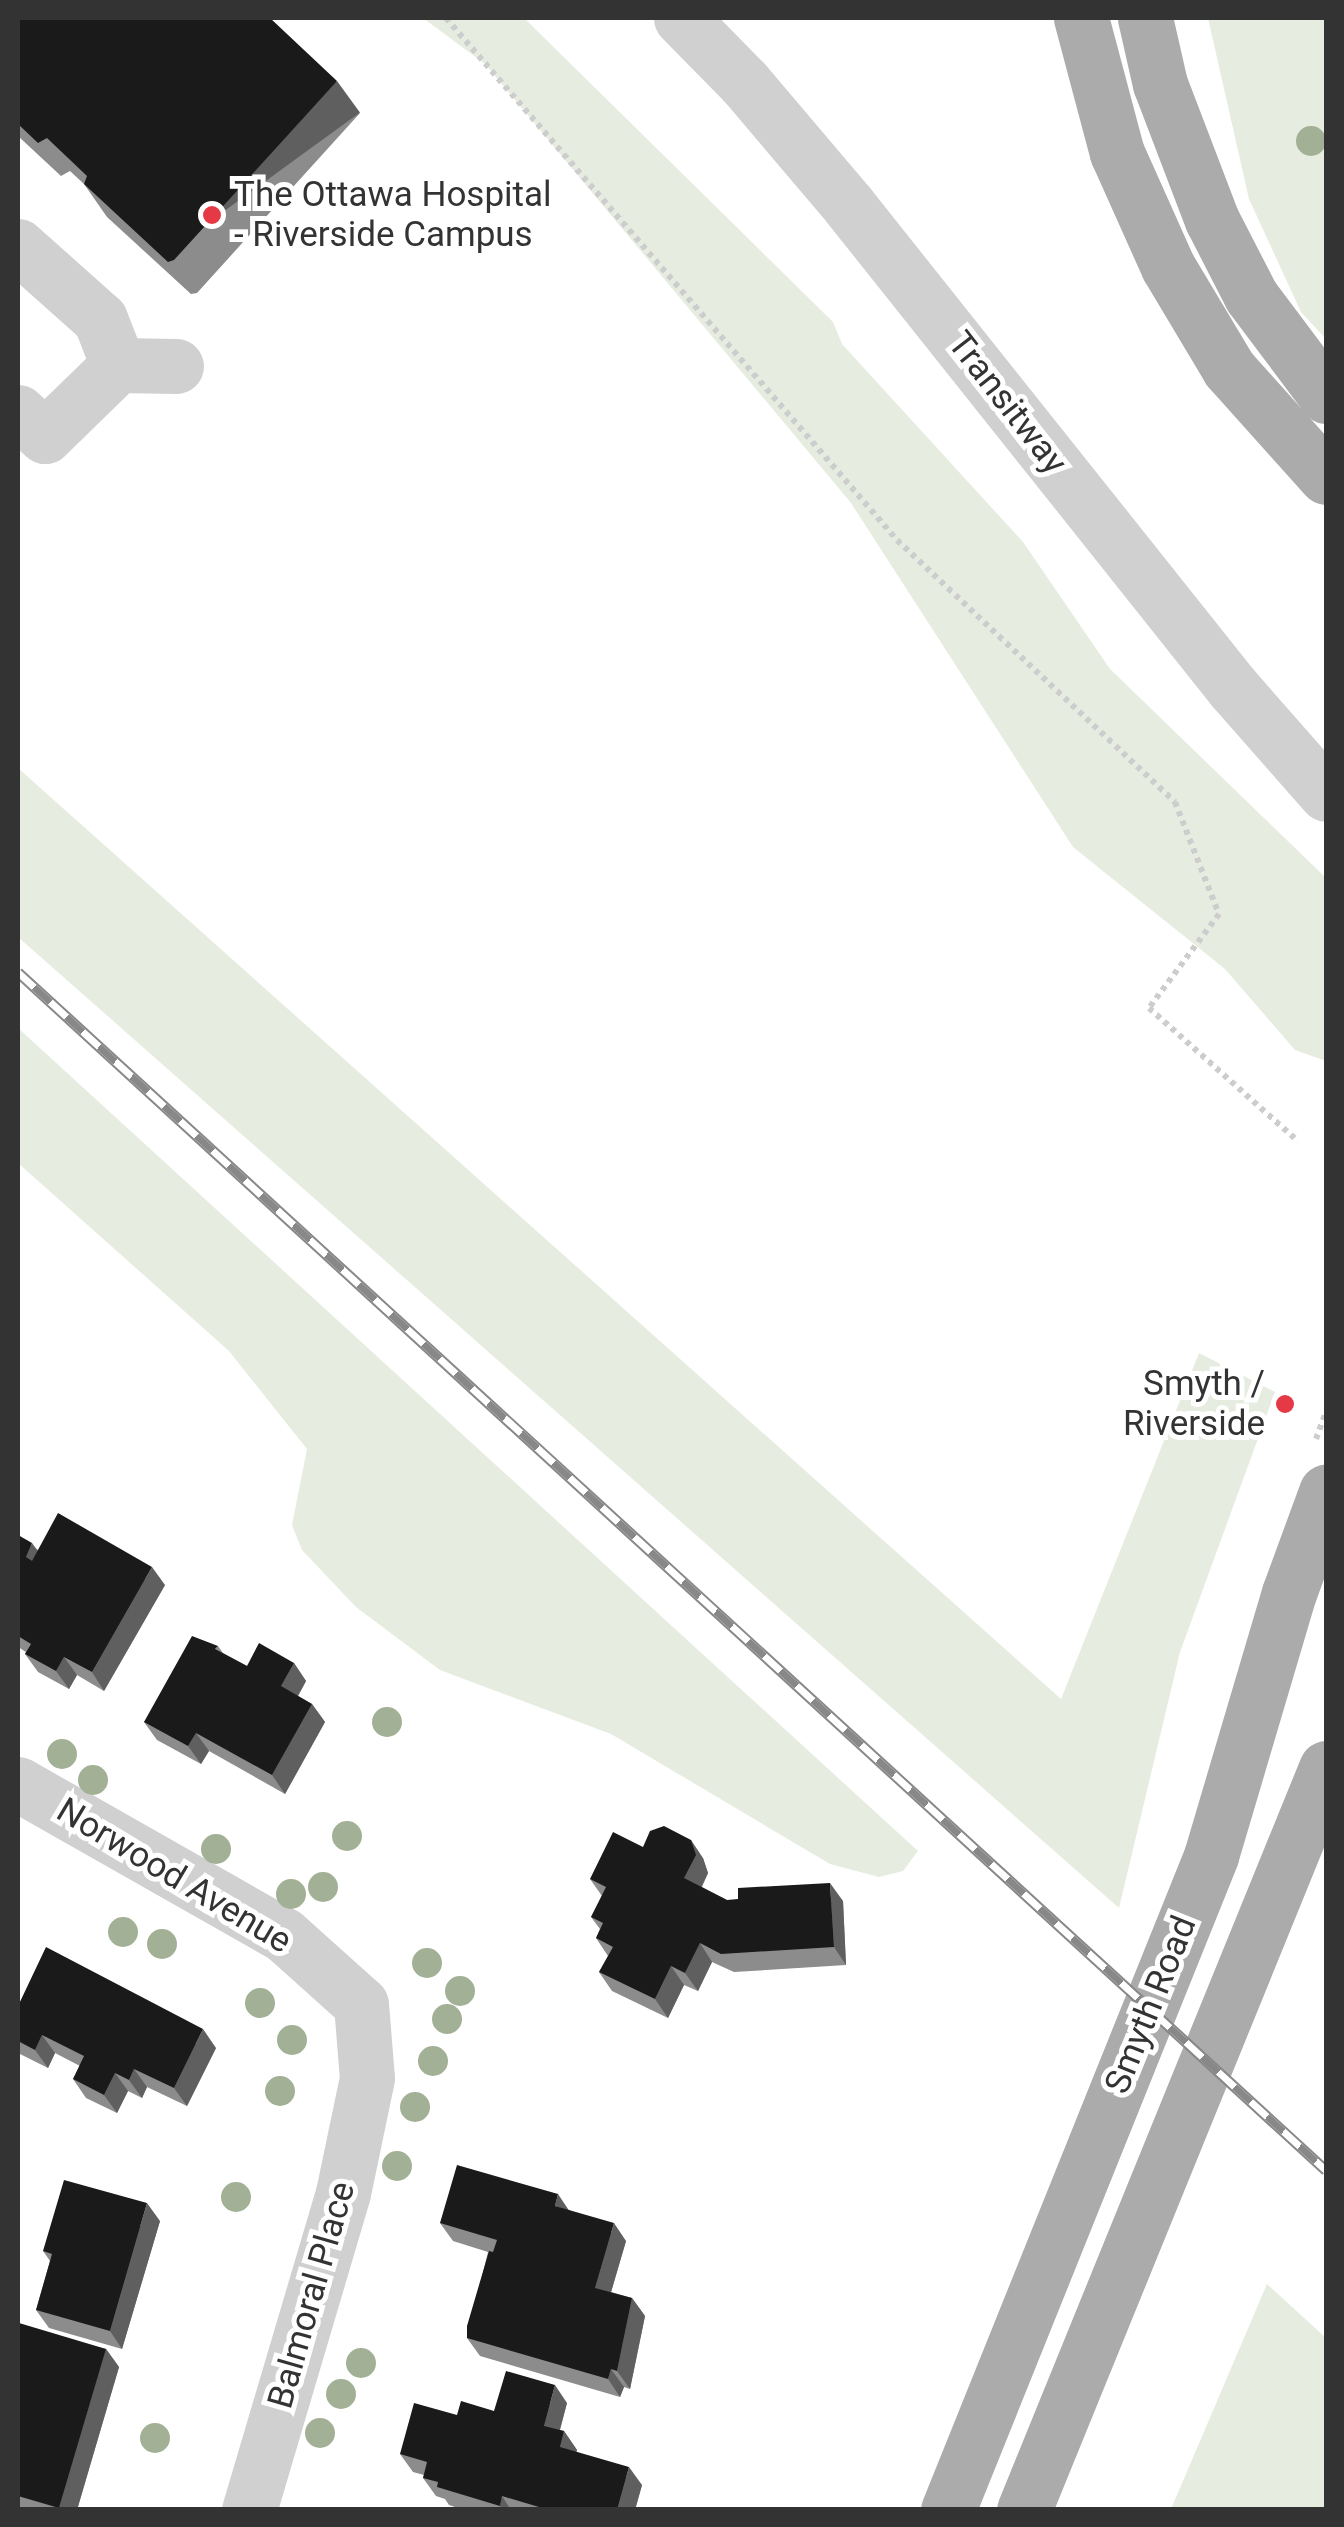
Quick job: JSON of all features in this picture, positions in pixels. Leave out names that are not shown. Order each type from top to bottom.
[{"type":"main road","points":[[1081,18],[1116,153],[1168,267],[1230,369],[1326,477]]},
{"type":"main road","points":[[1145,18],[1160,84],[1212,220],[1250,296],[1326,396]]},
{"type":"main road","name":"Smyth Road","points":[[948,2510],[1211,1856],[1289,1593],[1326,1492]]},
{"type":"main road","name":"Smyth Road","points":[[1024,2510],[1326,1768]]},
{"type":"street","name":"Transitway","points":[[682,18],[744,82],[849,206],[1221,674],[1326,794]]},
{"type":"street","points":[[18,246],[100,319],[118,365]]},
{"type":"street","points":[[18,412],[45,436],[118,365],[176,366]]},
{"type":"street","name":"Norwood Avenue","points":[[18,1784],[284,1936],[362,2004],[366,2078]]},
{"type":"street","name":"Balmoral Place","points":[[249,2510],[343,2193],[366,2078]]},
{"type":"path","points":[[446,18],[897,540],[1174,802],[1219,914],[1150,1008],[1298,1140]]},
{"type":"shaded area","points":[[423,18],[524,18],[833,322],[842,344],[1023,542],[1110,669],[1326,878],[1326,1061],[1295,1050],[1225,969],[1073,847],[851,503],[485,64]]},
{"type":"shaded area","points":[[1208,18],[1326,18],[1326,339],[1301,312],[1249,199]]},
{"type":"shaded area","points":[[18,768],[1061,1699],[1199,1353],[1275,1392],[1180,1652],[1119,1908],[18,937]]},
{"type":"shaded area","points":[[18,1028],[918,1851],[903,1871],[879,1877],[830,1864],[611,1734],[440,1670],[356,1607],[302,1550],[292,1525],[307,1449],[229,1351],[18,1163]]},
{"type":"shaded area","points":[[1267,2284],[1326,2338],[1326,2509],[1171,2509]]},
{"type":"building","points":[[18,18],[270,18],[337,81],[174,260],[168,262],[84,184],[87,176],[47,138],[38,143],[18,124]]},
{"type":"building","points":[[58,1513],[152,1567],[92,1672],[64,1657],[56,1671],[25,1654],[31,1644],[18,1636],[18,1535],[32,1543],[26,1557],[32,1561]]},
{"type":"building","points":[[192,1636],[218,1646],[215,1649],[247,1666],[259,1643],[294,1663],[281,1686],[312,1704],[272,1775],[196,1733],[188,1746],[144,1722]]},
{"type":"building","points":[[664,1826],[691,1840],[696,1855],[684,1878],[727,1900],[738,1899],[738,1888],[830,1883],[834,1947],[721,1954],[700,1943],[685,1973],[671,1966],[655,1999],[599,1972],[613,1947],[596,1938],[603,1923],[591,1917],[606,1887],[590,1879],[613,1832],[643,1847],[650,1831]]},
{"type":"building","points":[[46,1947],[203,2029],[174,2088],[134,2069],[129,2080],[115,2073],[104,2095],[73,2079],[84,2056],[42,2035],[35,2050],[18,2041],[18,2006]]},
{"type":"building","points":[[457,2165],[558,2194],[555,2206],[614,2223],[595,2288],[632,2298],[617,2371],[611,2369],[608,2379],[467,2338],[489,2251],[493,2252],[497,2240],[440,2223]]},
{"type":"building","points":[[64,2180],[147,2203],[110,2331],[36,2310],[52,2254],[43,2251]]},
{"type":"building","points":[[19,2323],[106,2349],[59,2508],[18,2496]]},
{"type":"building","points":[[506,2371],[555,2385],[544,2426],[564,2431],[560,2447],[629,2467],[617,2510],[549,2510],[502,2496],[500,2506],[437,2487],[438,2482],[423,2478],[427,2462],[400,2454],[414,2403],[457,2415],[461,2401],[494,2411]]},
{"type":"railway","points":[[18,972],[1326,2170]]},
{"type":"place","name":"The Ottawa Hospital - Riverside Campus","points":[[212,215]]},
{"type":"place","name":"Smyth / Riverside","points":[[1285,1404]]}]
